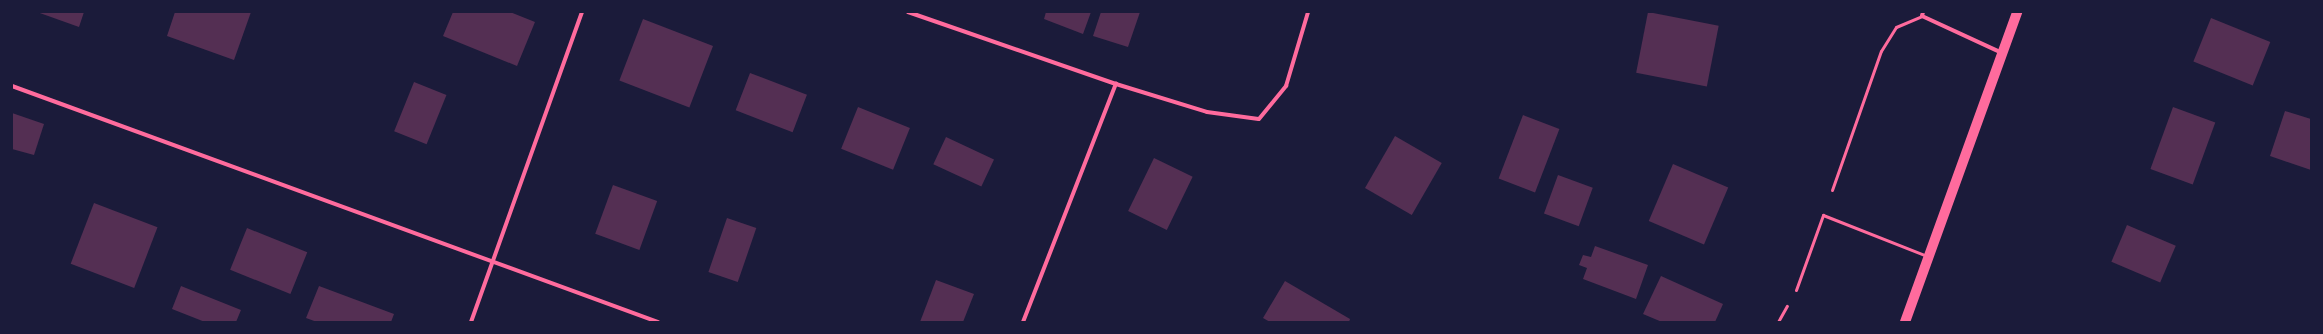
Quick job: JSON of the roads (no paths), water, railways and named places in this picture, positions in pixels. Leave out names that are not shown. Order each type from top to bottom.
[{"type":"main road","points":[[1905,322],[2016,12]]},
{"type":"street","points":[[471,322],[582,12]]},
{"type":"street","points":[[908,12],[1116,84],[1207,112],[1259,119],[1286,86],[1308,12]]},
{"type":"street","points":[[1922,14],[2002,53]]},
{"type":"street","points":[[1023,322],[1116,84]]},
{"type":"street","points":[[12,86],[491,263],[658,322]]},
{"type":"lane","points":[[1832,190],[1881,51],[1896,27],[1922,14]]},
{"type":"lane","points":[[1796,290],[1823,215],[1928,256]]}]
